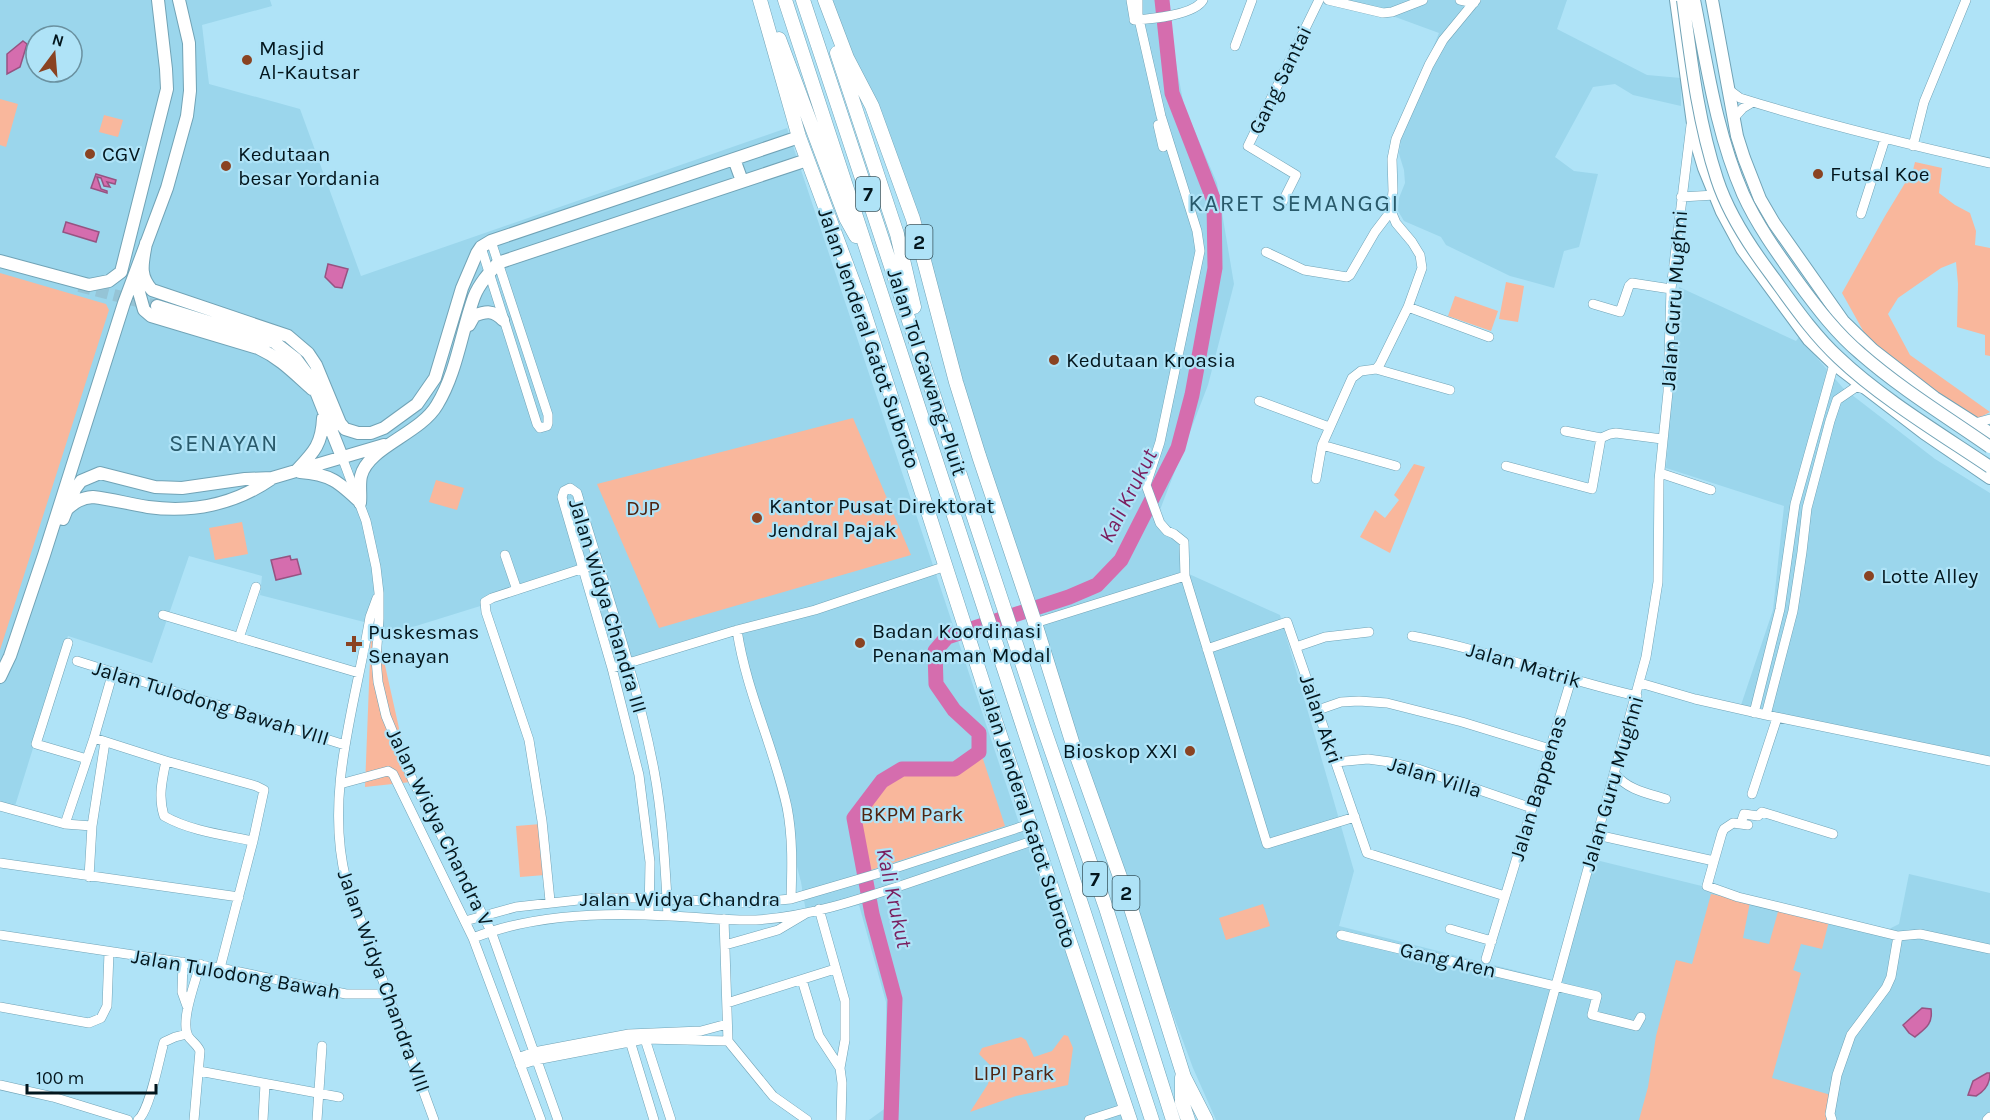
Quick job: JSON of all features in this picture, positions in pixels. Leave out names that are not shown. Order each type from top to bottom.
[{"type":"highway","name":"Jalan Jenderal Gatot Subroto","points":[[760,0],[799,137],[862,306],[1035,840],[1128,1114]]},
{"type":"highway","name":"Jalan Tol Cawang–Pluit","points":[[785,0],[1152,1120]]},
{"type":"highway","name":"Jalan Tol Cawang–Pluit","points":[[803,0],[1106,908],[1173,1120]]},
{"type":"highway","points":[[819,0],[897,234],[933,388]]},
{"type":"highway","name":"2","points":[[825,0],[848,58],[872,106],[913,219],[956,382],[1074,748],[1129,902],[1186,1084],[1206,1120]]},
{"type":"highway","points":[[766,17],[780,39],[846,218],[873,267]]},
{"type":"highway","points":[[1182,1072],[1182,1102],[1188,1120]]},
{"type":"main road","points":[[0,261],[88,285],[98,285],[109,281],[121,272],[166,89],[158,0]]},
{"type":"main road","points":[[0,677],[10,656],[44,555],[124,303],[167,188],[187,116],[189,43],[179,0]]},
{"type":"main road","points":[[1676,0],[1691,121],[1702,162],[1732,234],[1809,340],[1834,364],[1864,389],[1990,478]]},
{"type":"main road","points":[[1683,0],[1696,96],[1705,139],[1718,181],[1736,221],[1759,258],[1814,333],[1840,359],[1873,387],[1990,467]]},
{"type":"main road","points":[[1694,0],[1715,109],[1730,161],[1744,195],[1773,247],[1819,309],[1860,354],[1910,392],[1990,447]]},
{"type":"main road","points":[[1712,0],[1733,119],[1744,158],[1760,199],[1774,223],[1843,321],[1874,350],[1927,392],[1990,434]]},
{"type":"main road","points":[[146,243],[142,266],[143,278],[152,290],[282,332],[308,353],[316,365],[340,423],[345,429],[358,433],[371,433],[384,428],[417,404],[435,378],[462,288],[486,244],[799,137]]},
{"type":"main road","points":[[734,159],[742,182]]},
{"type":"main road","points":[[360,503],[361,476],[369,460],[426,420],[436,406],[449,381],[474,296],[498,263],[807,160]]},
{"type":"main road","points":[[1742,249],[1751,226],[1765,221],[1774,223]]},
{"type":"main road","points":[[124,303],[133,229]]},
{"type":"main road","points":[[135,278],[144,310],[151,316],[258,348],[290,367],[317,393]]},
{"type":"main road","points":[[157,306],[293,349],[322,379]]},
{"type":"main road","points":[[464,333],[474,316],[482,312],[488,311],[503,320]]},
{"type":"main road","points":[[274,342],[296,359],[311,379],[342,458]]},
{"type":"main road","points":[[296,472],[319,445],[323,433],[323,411]]},
{"type":"main road","points":[[44,555],[54,544],[75,489],[81,481],[100,473],[155,487],[182,488],[245,479],[272,478],[391,443]]},
{"type":"main road","points":[[296,472],[312,473],[338,482],[360,503]]},
{"type":"main road","points":[[65,512],[75,501],[93,497],[149,507],[204,507],[233,500],[258,488],[272,478]]},
{"type":"street","points":[[1131,0],[1139,19],[1161,117],[1197,231],[1200,251],[1165,421],[1146,484],[1160,524],[1184,542],[1185,576],[1268,844],[1355,816],[1367,853],[1505,896]]},
{"type":"street","points":[[1138,0],[1139,19],[1163,147]]},
{"type":"street","points":[[1139,19],[1190,12],[1201,5],[1203,0]]},
{"type":"street","points":[[1234,46],[1252,0]]},
{"type":"street","name":"Gang Santai","points":[[1282,203],[1296,175],[1248,146],[1319,0]]},
{"type":"street","points":[[1328,0],[1383,13],[1392,12],[1423,0]]},
{"type":"street","points":[[1460,0],[1475,2]]},
{"type":"street","points":[[1913,146],[1924,102],[1966,0]]},
{"type":"street","points":[[1376,369],[1389,348],[1408,307],[1420,274],[1420,255],[1396,224],[1391,211],[1392,159],[1396,138],[1438,49],[1455,24],[1475,2]]},
{"type":"street","points":[[1728,88],[1740,98],[1753,102],[1885,139],[1990,163]]},
{"type":"street","points":[[1733,119],[1743,108],[1753,102]]},
{"type":"street","name":"Jalan Guru Mughni","points":[[1519,1120],[1637,696],[1658,582],[1660,473],[1668,392],[1671,290],[1691,121]]},
{"type":"street","points":[[1860,214],[1885,139]]},
{"type":"street","name":"Jalan Guru Mughni","points":[[1682,197],[1715,195]]},
{"type":"street","points":[[1266,252],[1304,270],[1347,277],[1391,211]]},
{"type":"street","points":[[486,244],[498,263],[548,415],[548,423],[544,427],[540,428],[537,424],[488,274],[486,244]]},
{"type":"street","points":[[1593,304],[1620,312],[1632,283],[1671,290]]},
{"type":"street","points":[[1408,307],[1489,338]]},
{"type":"street","points":[[1754,713],[1780,609],[1795,504],[1834,364]]},
{"type":"street","points":[[1316,479],[1322,445],[1356,373],[1376,369],[1450,390]]},
{"type":"street","points":[[1766,715],[1793,611],[1807,508],[1837,400],[1856,387],[1864,389]]},
{"type":"street","points":[[1825,397],[1829,394],[1837,400]]},
{"type":"street","points":[[1259,401],[1329,427]]},
{"type":"street","points":[[1975,423],[1990,419]]},
{"type":"street","points":[[1565,431],[1601,438],[1616,433],[1662,439]]},
{"type":"street","points":[[1506,466],[1592,489],[1601,438]]},
{"type":"street","points":[[1322,445],[1396,466]]},
{"type":"street","name":"Jalan Widya Chandra V","points":[[342,458],[360,503],[373,553],[379,593],[376,659],[378,682],[386,716],[414,780],[491,931],[558,1120]]},
{"type":"street","points":[[1660,473],[1711,489]]},
{"type":"street","name":"Jalan Widya Chandra III","points":[[649,915],[650,862],[641,787],[612,668],[562,497],[566,489],[573,489],[578,493],[628,664],[654,770],[663,831],[668,915]]},
{"type":"street","points":[[505,555],[517,590]]},
{"type":"street","points":[[550,901],[542,821],[529,740],[485,602],[598,564]]},
{"type":"street","points":[[612,668],[737,630],[816,610],[946,566]]},
{"type":"street","points":[[1034,619],[1185,576]]},
{"type":"street","points":[[239,638],[256,588]]},
{"type":"street","name":"Jalan Widya Chandra VIII","points":[[379,593],[370,617],[345,745],[340,780],[338,845],[341,861],[382,980],[434,1120]]},
{"type":"street","points":[[1780,609],[1793,611]]},
{"type":"street","points":[[163,615],[359,674]]},
{"type":"street","name":"Jalan Akri","points":[[1207,649],[1287,622],[1355,816]]},
{"type":"street","points":[[737,630],[748,676],[787,807],[792,860],[790,899]]},
{"type":"street","points":[[1296,647],[1326,637],[1369,632]]},
{"type":"street","name":"Jalan Matrik","points":[[1412,636],[1637,696]]},
{"type":"street","points":[[366,642],[376,642]]},
{"type":"street","points":[[68,643],[36,744],[87,759]]},
{"type":"street","name":"Jalan Tulodong Bawah VIII","points":[[77,661],[345,745]]},
{"type":"street","points":[[1764,669],[1777,673]]},
{"type":"street","points":[[65,824],[94,738],[112,672]]},
{"type":"street","name":"Jalan Bappenas","points":[[1486,959],[1571,680]]},
{"type":"street","points":[[1640,683],[1754,713],[1990,761]]},
{"type":"street","points":[[1318,710],[1341,702],[1359,700],[1387,703],[1462,722],[1550,749]]},
{"type":"street","points":[[1752,794],[1777,718]]},
{"type":"street","points":[[94,738],[264,790],[220,968]]},
{"type":"street","points":[[89,877],[92,826],[105,742]]},
{"type":"street","name":"Jalan Villa","points":[[1336,762],[1368,759],[1390,762],[1418,769],[1532,808]]},
{"type":"street","points":[[166,761],[160,791],[164,816],[173,822],[253,841]]},
{"type":"street","name":"Jalan Widya Chandra V","points":[[340,780],[354,781],[388,771],[393,774],[473,938],[541,1120]]},
{"type":"street","points":[[1615,774],[1622,783],[1636,790],[1666,799]]},
{"type":"street","points":[[0,806],[65,824],[92,826]]},
{"type":"street","points":[[1833,834],[1762,813],[1758,816],[1744,814],[1745,824],[1732,823],[1724,829],[1707,886],[1738,897],[1898,936],[1920,934],[1990,949]]},
{"type":"street","name":"Jalan Widya Chandra","points":[[465,921],[483,914],[550,901],[649,898],[744,903],[790,899],[851,882],[1030,824]]},
{"type":"street","points":[[1597,835],[1714,861]]},
{"type":"street","name":"Jalan Widya Chandra","points":[[473,938],[522,924],[593,916],[668,915],[756,920],[814,910],[882,892],[1035,840]]},
{"type":"street","points":[[964,846],[970,862]]},
{"type":"street","points":[[0,863],[239,897]]},
{"type":"street","points":[[725,945],[778,930],[814,910],[845,1001],[845,1040],[840,1068],[841,1120]]},
{"type":"street","points":[[724,919],[728,1041],[773,1096],[807,1120]]},
{"type":"street","points":[[1450,929],[1492,941]]},
{"type":"street","name":"Jalan Tulodong Bawah","points":[[0,935],[200,964],[346,994],[389,994]]},
{"type":"street","name":"Gang Aren","points":[[1341,935],[1597,996],[1592,1015],[1635,1026],[1641,1017]]},
{"type":"street","points":[[1832,1120],[1830,1114],[1837,1075],[1851,1035],[1886,988],[1891,977],[1898,936]]},
{"type":"street","name":"Jalan Tulodong Bawah","points":[[0,1007],[89,1023],[101,1018],[106,1006],[109,952]]},
{"type":"street","points":[[183,962],[182,992],[188,1006]]},
{"type":"street","points":[[194,1120],[200,1051],[187,1034],[188,1006],[200,964]]},
{"type":"street","points":[[727,1003],[835,969]]},
{"type":"street","name":"Jalan Tulodong Bawah","points":[[363,995],[382,980]]},
{"type":"street","points":[[802,980],[819,1036],[840,1068]]},
{"type":"street","points":[[519,1061],[629,1034],[701,1031],[728,1024]]},
{"type":"street","points":[[138,1120],[142,1118],[148,1104],[164,1042],[175,1036],[187,1034]]},
{"type":"street","points":[[535,1056],[645,1038],[728,1041]]},
{"type":"street","points":[[645,1038],[671,1120]]},
{"type":"street","points":[[630,1041],[654,1120]]},
{"type":"street","points":[[317,1120],[322,1046]]},
{"type":"street","points":[[199,1071],[339,1097]]},
{"type":"street","points":[[0,1084],[53,1097],[128,1120]]},
{"type":"street","points":[[263,1120],[265,1084]]},
{"type":"street","points":[[1089,1120],[1128,1114]]},
{"type":"shaded area","points":[[0,0],[270,0],[272,6],[202,25],[209,84],[300,109],[361,276],[787,128],[1018,820],[1130,1120],[869,1120],[887,1107],[886,1002],[859,905],[807,918],[801,882],[736,633],[617,670],[586,573],[371,640],[364,622],[260,595],[262,576],[189,556],[152,663],[68,636],[15,806],[0,803]]},
{"type":"shaded area","points":[[825,0],[1164,0],[1184,106],[1217,183],[1234,284],[1208,385],[1158,515],[1187,542],[1189,574],[1280,615],[1354,871],[1339,926],[1557,981],[1592,859],[1885,931],[1899,924],[1909,874],[1990,893],[1990,1120],[1216,1120],[1193,1068],[1074,748],[913,219]]},
{"type":"shaded area","points":[[1349,0],[1567,0],[1557,29],[1647,75],[1681,78],[1681,106],[1633,95],[1615,84],[1593,87],[1555,157],[1574,171],[1598,174],[1579,247],[1564,251],[1554,288],[1510,276],[1446,245],[1441,237],[1404,221],[1398,211],[1399,198],[1405,183],[1399,154],[1404,118],[1439,33]]},
{"type":"shaded area","points":[[24,42],[24,54],[20,67],[7,74],[7,54]]},
{"type":"shaded area","points":[[96,174],[116,180],[115,184],[107,182],[110,187],[104,186],[101,178],[97,177],[101,189],[107,193],[91,188]]},
{"type":"shaded area","points":[[66,222],[99,232],[96,242],[63,232]]},
{"type":"shaded area","points":[[328,264],[348,269],[342,288],[335,287],[325,277]]},
{"type":"shaded area","points":[[1679,287],[1796,341],[1799,337],[1843,388],[1935,459],[1990,493],[1990,761],[1902,748],[1739,711],[1773,610],[1784,506],[1666,468]]},
{"type":"shaded area","points":[[290,556],[291,560],[297,559],[301,574],[276,580],[271,560]]},
{"type":"shaded area","points":[[1922,1008],[1931,1009],[1931,1018],[1925,1028],[1915,1037],[1903,1025]]},
{"type":"shaded area","points":[[1990,1073],[1990,1077],[1984,1089],[1976,1096],[1968,1095],[1973,1081]]},
{"type":"green space","points":[[0,99],[18,104],[6,147],[0,145]]},
{"type":"green space","points":[[104,115],[123,120],[118,137],[99,132]]},
{"type":"green space","points":[[1915,162],[1942,168],[1939,193],[1970,213],[1976,231],[1975,245],[1990,248],[1990,356],[1985,355],[1985,335],[1957,327],[1956,262],[1941,268],[1898,298],[1888,314],[1910,355],[1990,412],[1977,419],[1875,352],[1842,293],[1913,170]]},
{"type":"green space","points":[[0,273],[106,304],[109,310],[0,650]]},
{"type":"green space","points":[[1506,282],[1524,286],[1518,322],[1499,319]]},
{"type":"green space","points":[[1455,296],[1498,311],[1491,331],[1448,316]]},
{"type":"green space","name":"Kantor Pusat Direktorat Jendral Pajak","points":[[853,418],[911,555],[659,628],[597,484]]},
{"type":"green space","points":[[1414,464],[1425,467],[1390,553],[1360,537],[1375,510],[1385,518],[1399,500],[1394,495]]},
{"type":"green space","points":[[436,480],[464,488],[457,510],[429,502]]},
{"type":"green space","points":[[242,522],[248,554],[215,560],[209,528]]},
{"type":"green space","points":[[372,607],[411,782],[365,787]]},
{"type":"green space","name":"BKPM Park","points":[[982,756],[1005,826],[868,871],[858,819],[886,785],[903,773],[957,774]]},
{"type":"green space","points":[[541,824],[545,875],[520,877],[516,826]]},
{"type":"green space","points":[[1711,894],[1750,902],[1743,938],[1769,944],[1779,908],[1829,921],[1822,949],[1801,944],[1793,970],[1801,973],[1772,1078],[1831,1095],[1826,1120],[1639,1120],[1648,1087],[1656,1036],[1676,960],[1692,964]]},
{"type":"green space","points":[[1263,904],[1270,926],[1226,940],[1219,918]]},
{"type":"green space","name":"LIPI Park","points":[[1064,1035],[1068,1036],[1073,1048],[1068,1085],[1016,1096],[970,1112],[988,1084],[992,1067],[979,1054],[982,1048],[1021,1037],[1026,1040],[1034,1057],[1052,1051]]},
{"type":"waterway","name":"Kali Krukut","points":[[891,1120],[895,999],[872,914],[854,818],[882,781],[902,769],[955,769],[979,752],[979,733],[954,710],[936,684],[935,651],[947,637],[1069,597],[1097,585],[1121,560],[1178,448],[1192,395],[1215,268],[1214,201],[1172,93],[1162,0]]},
{"type":"tunnel","points":[[79,286],[157,306]]},
{"type":"place","name":"Masjid Al-Kautsar","points":[[247,60]]},
{"type":"place","name":"CGV","points":[[90,154]]},
{"type":"place","name":"Kedutaan besar Yordania","points":[[226,166]]},
{"type":"place","name":"Futsal Koe","points":[[1818,174]]},
{"type":"place","name":"Kedutaan Kroasia","points":[[1054,360]]},
{"type":"place","name":"Kantor Pusat Direktorat Jendral Pajak","points":[[757,518]]},
{"type":"place","name":"Lotte Alley","points":[[1869,576]]},
{"type":"place","name":"Badan Koordinasi Penanaman Modal","points":[[860,643]]},
{"type":"place","name":"Puskesmas Senayan","points":[[354,644]]},
{"type":"place","name":"Bioskop XXI","points":[[1190,751]]},
{"type":"district","name":"KARET SEMANGGI","points":[[1294,203]]},
{"type":"district","name":"SENAYAN","points":[[224,443]]},
{"type":"park label","name":"DJP","points":[[643,508]]}]
